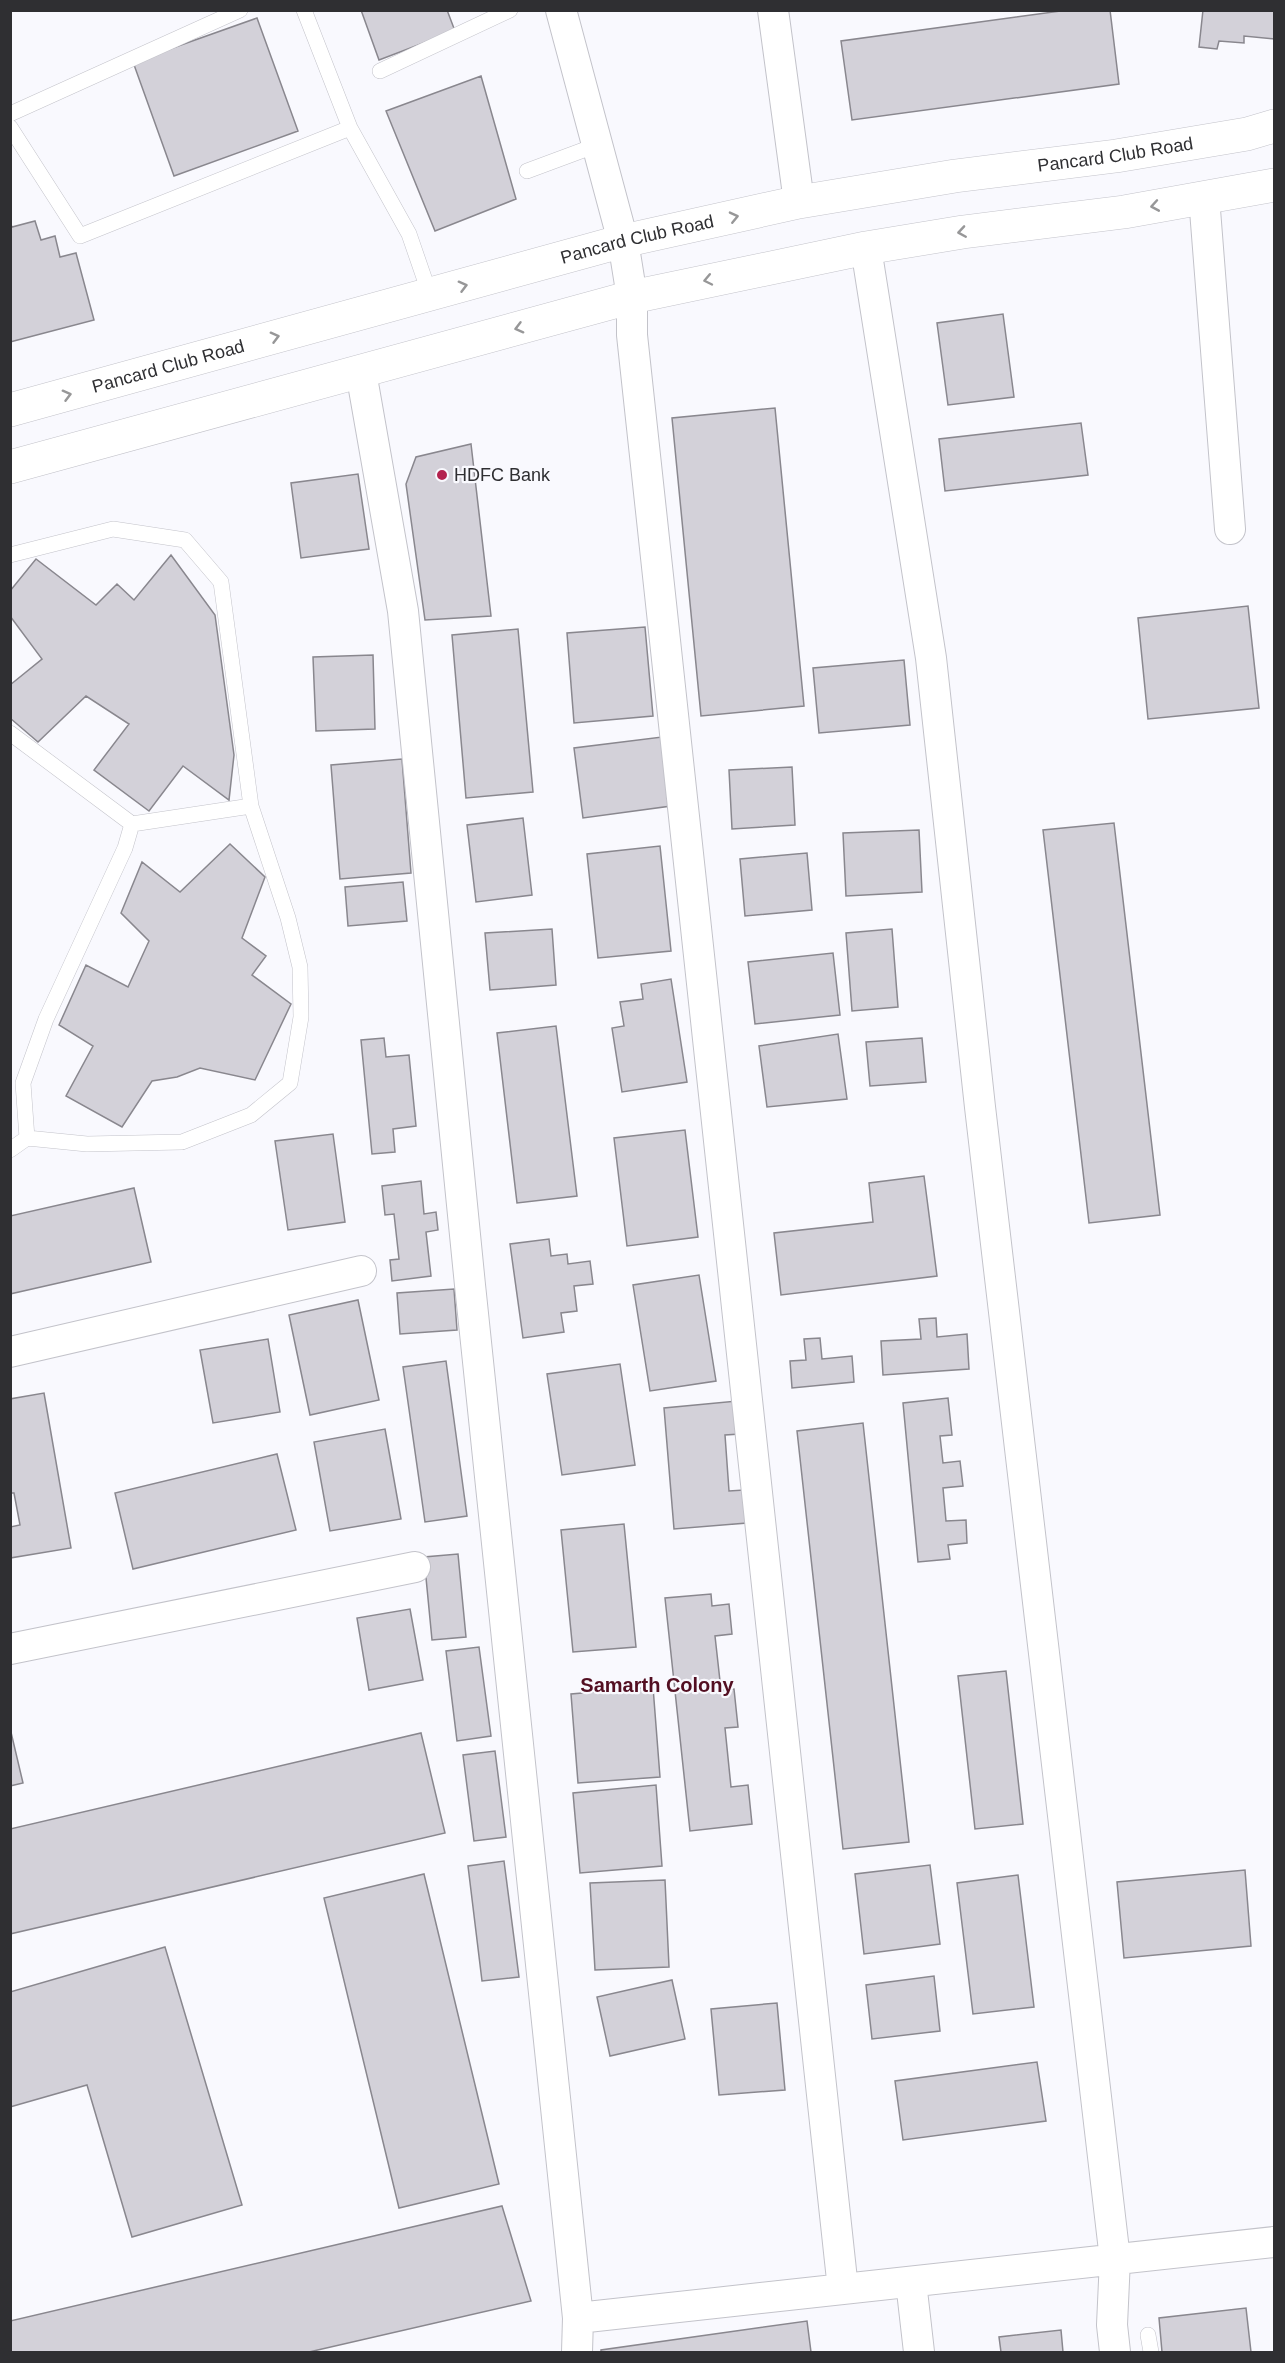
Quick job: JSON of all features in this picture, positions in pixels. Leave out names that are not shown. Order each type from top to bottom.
[{"type":"main road","name":"Pancard Club Road","points":[[10,410],[623,241],[799,202],[955,176],[1116,156],[1247,135],[1275,126]]},
{"type":"main road","points":[[10,467],[632,297],[866,248],[963,232],[1124,212],[1275,185]]},
{"type":"street","points":[[561,10],[623,241],[632,297],[632,335],[843,2289]]},
{"type":"street","points":[[773,10],[799,202]]},
{"type":"street","points":[[1204,197],[1230,528]]},
{"type":"street","points":[[866,248],[931,658],[981,1119],[1115,2259],[1112,2325],[1114,2352]]},
{"type":"street","points":[[361,372],[403,611],[470,1285],[578,2318],[578,2352]]},
{"type":"street","points":[[10,1352],[361,1271]]},
{"type":"street","points":[[10,1649],[415,1567]]},
{"type":"street","points":[[578,2318],[1275,2242]]},
{"type":"street","points":[[911,2282],[919,2352]]},
{"type":"lane","points":[[10,114],[240,10]]},
{"type":"lane","points":[[304,10],[350,128],[409,234],[430,295]]},
{"type":"lane","points":[[380,71],[510,10]]},
{"type":"lane","points":[[10,127],[80,236],[350,128]]},
{"type":"lane","points":[[527,171],[597,145]]},
{"type":"lane","points":[[10,555],[113,529],[185,540],[221,582],[251,806],[288,918],[300,967],[301,1017],[290,1083],[251,1115],[182,1142],[87,1144],[27,1138],[10,1150]]},
{"type":"lane","points":[[10,733],[132,824],[251,806]]},
{"type":"lane","points":[[27,1138],[17,1079],[125,848],[132,824]]},
{"type":"lane","points":[[1148,2335],[1150,2352]]},
{"type":"building","points":[[361,10],[447,10],[455,31],[379,60]]},
{"type":"building","points":[[1068,10],[1110,10],[1119,84],[852,120],[841,41]]},
{"type":"building","points":[[1203,10],[1274,10],[1274,39],[1244,36],[1244,43],[1219,41],[1217,49],[1199,47]]},
{"type":"building","points":[[257,18],[298,131],[174,176],[133,62]]},
{"type":"building","points":[[481,76],[516,199],[435,231],[386,111]]},
{"type":"building","points":[[35,221],[41,240],[55,236],[60,257],[76,253],[94,320],[10,342],[10,222],[12,227]]},
{"type":"building","points":[[1003,314],[1014,397],[948,405],[937,323]]},
{"type":"building","points":[[775,408],[804,706],[701,716],[672,418]]},
{"type":"building","points":[[1081,423],[1088,475],[945,491],[939,439]]},
{"type":"building","points":[[471,444],[491,616],[425,620],[406,484],[416,457]]},
{"type":"building","points":[[358,474],[369,549],[301,558],[291,483]]},
{"type":"building","points":[[171,555],[215,615],[234,755],[229,800],[183,766],[149,811],[94,770],[129,724],[86,696],[38,742],[10,718],[10,685],[42,659],[10,616],[10,591],[36,559],[96,605],[117,584],[134,600]]},
{"type":"building","points":[[1248,606],[1259,708],[1148,719],[1138,618]]},
{"type":"building","points":[[645,627],[653,716],[574,723],[567,633]]},
{"type":"building","points":[[518,629],[533,792],[466,798],[452,635]]},
{"type":"building","points":[[373,655],[375,729],[316,731],[313,657]]},
{"type":"building","points":[[904,660],[910,725],[819,733],[813,668]]},
{"type":"building","points":[[662,737],[671,806],[583,818],[574,748]]},
{"type":"building","points":[[402,759],[411,873],[340,879],[331,765]]},
{"type":"building","points":[[792,767],[795,825],[732,829],[729,770]]},
{"type":"building","points":[[523,818],[532,895],[476,902],[467,825]]},
{"type":"building","points":[[1114,823],[1160,1215],[1089,1223],[1043,830]]},
{"type":"building","points":[[919,830],[922,892],[846,896],[843,833]]},
{"type":"building","points":[[230,844],[265,877],[242,938],[266,956],[252,975],[291,1004],[255,1080],[200,1068],[177,1077],[152,1081],[122,1127],[66,1096],[93,1046],[59,1025],[86,965],[128,987],[149,941],[121,913],[142,862],[180,892]]},
{"type":"building","points":[[660,846],[671,951],[598,958],[587,854]]},
{"type":"building","points":[[807,853],[812,910],[745,916],[740,859]]},
{"type":"building","points":[[403,882],[407,921],[348,926],[345,887]]},
{"type":"building","points":[[552,929],[556,985],[490,990],[485,933]]},
{"type":"building","points":[[892,929],[898,1007],[852,1011],[846,933]]},
{"type":"building","points":[[833,953],[840,1015],[755,1024],[748,962]]},
{"type":"building","points":[[671,979],[687,1082],[622,1092],[612,1028],[624,1026],[620,1002],[643,999],[641,984]]},
{"type":"building","points":[[556,1026],[577,1196],[517,1203],[497,1033]]},
{"type":"building","points":[[838,1034],[847,1099],[767,1107],[759,1046]]},
{"type":"building","points":[[384,1038],[386,1057],[409,1055],[416,1126],[393,1129],[395,1152],[372,1154],[361,1040]]},
{"type":"building","points":[[922,1038],[926,1082],[870,1086],[866,1042]]},
{"type":"building","points":[[685,1130],[698,1237],[627,1246],[614,1138]]},
{"type":"building","points":[[333,1134],[345,1222],[288,1230],[275,1141]]},
{"type":"building","points":[[924,1176],[937,1276],[781,1295],[774,1233],[873,1222],[869,1183]]},
{"type":"building","points":[[421,1181],[424,1214],[436,1212],[438,1230],[426,1232],[431,1276],[392,1281],[390,1260],[399,1259],[394,1214],[385,1215],[382,1186]]},
{"type":"building","points":[[134,1188],[151,1262],[10,1294],[10,1216]]},
{"type":"building","points":[[549,1239],[551,1256],[567,1254],[568,1264],[590,1261],[593,1284],[574,1286],[577,1311],[561,1313],[564,1332],[523,1338],[510,1244]]},
{"type":"building","points":[[699,1275],[716,1381],[650,1391],[633,1285]]},
{"type":"building","points":[[454,1289],[457,1330],[400,1334],[397,1293]]},
{"type":"building","points":[[358,1300],[379,1400],[310,1415],[289,1315]]},
{"type":"building","points":[[936,1318],[937,1337],[967,1334],[969,1369],[883,1375],[881,1341],[921,1339],[919,1319]]},
{"type":"building","points":[[820,1338],[822,1359],[852,1356],[854,1382],[792,1388],[790,1361],[806,1360],[804,1339]]},
{"type":"building","points":[[268,1339],[280,1412],[213,1423],[200,1350]]},
{"type":"building","points":[[446,1361],[467,1516],[425,1522],[403,1367]]},
{"type":"building","points":[[620,1364],[635,1465],[562,1475],[547,1374]]},
{"type":"building","points":[[44,1393],[71,1548],[10,1558],[10,1527],[20,1525],[14,1493],[10,1493],[10,1399]]},
{"type":"building","points":[[948,1398],[952,1435],[940,1436],[943,1463],[960,1461],[963,1486],[943,1488],[946,1521],[966,1520],[967,1543],[948,1545],[950,1559],[918,1562],[903,1403]]},
{"type":"building","points":[[737,1401],[740,1434],[725,1435],[729,1491],[744,1490],[747,1523],[674,1529],[664,1408]]},
{"type":"building","points":[[863,1423],[909,1842],[843,1849],[797,1431]]},
{"type":"building","points":[[385,1429],[401,1519],[330,1531],[314,1442]]},
{"type":"building","points":[[277,1454],[296,1530],[133,1569],[115,1493]]},
{"type":"building","points":[[624,1524],[636,1647],[573,1652],[561,1530]]},
{"type":"building","points":[[458,1554],[466,1637],[432,1640],[424,1557]]},
{"type":"building","points":[[711,1594],[712,1606],[729,1604],[732,1634],[715,1636],[721,1690],[734,1689],[738,1727],[725,1728],[731,1787],[748,1785],[752,1824],[690,1831],[665,1598]]},
{"type":"building","points":[[410,1609],[423,1680],[369,1690],[357,1618]]},
{"type":"building","points":[[479,1647],[491,1736],[457,1741],[446,1651]]},
{"type":"building","points":[[1006,1671],[1023,1824],[975,1829],[958,1676]]},
{"type":"building","points":[[653,1687],[660,1777],[578,1783],[571,1694]]},
{"type":"building","points":[[10,1728],[23,1783],[10,1786]]},
{"type":"building","points":[[421,1733],[445,1833],[10,1934],[10,1829]]},
{"type":"building","points":[[495,1751],[506,1837],[474,1841],[463,1755]]},
{"type":"building","points":[[656,1785],[662,1866],[580,1873],[573,1793]]},
{"type":"building","points":[[504,1861],[519,1977],[482,1981],[468,1866]]},
{"type":"building","points":[[930,1865],[940,1944],[864,1954],[855,1874]]},
{"type":"building","points":[[1245,1870],[1251,1946],[1124,1958],[1117,1882]]},
{"type":"building","points":[[424,1874],[499,2184],[399,2208],[324,1898]]},
{"type":"building","points":[[1018,1875],[1034,2007],[973,2014],[957,1883]]},
{"type":"building","points":[[665,1880],[669,1967],[595,1970],[590,1883]]},
{"type":"building","points":[[165,1947],[242,2205],[132,2237],[87,2085],[10,2107],[10,1992]]},
{"type":"building","points":[[934,1976],[940,2031],[872,2039],[866,1985]]},
{"type":"building","points":[[672,1980],[685,2039],[610,2056],[597,1997]]},
{"type":"building","points":[[777,2003],[785,2090],[719,2095],[711,2009]]},
{"type":"building","points":[[1037,2062],[1046,2121],[903,2140],[895,2081]]},
{"type":"building","points":[[502,2206],[531,2301],[309,2352],[10,2352],[10,2321]]},
{"type":"building","points":[[1246,2308],[1251,2352],[1162,2352],[1159,2318]]},
{"type":"building","points":[[807,2321],[811,2352],[601,2352],[601,2350]]},
{"type":"building","points":[[1061,2330],[1063,2352],[1001,2352],[999,2337]]},
{"type":"place","name":"HDFC Bank","points":[[442,475]]},
{"type":"district","name":"Samarth Colony","points":[[657,1685]]}]
